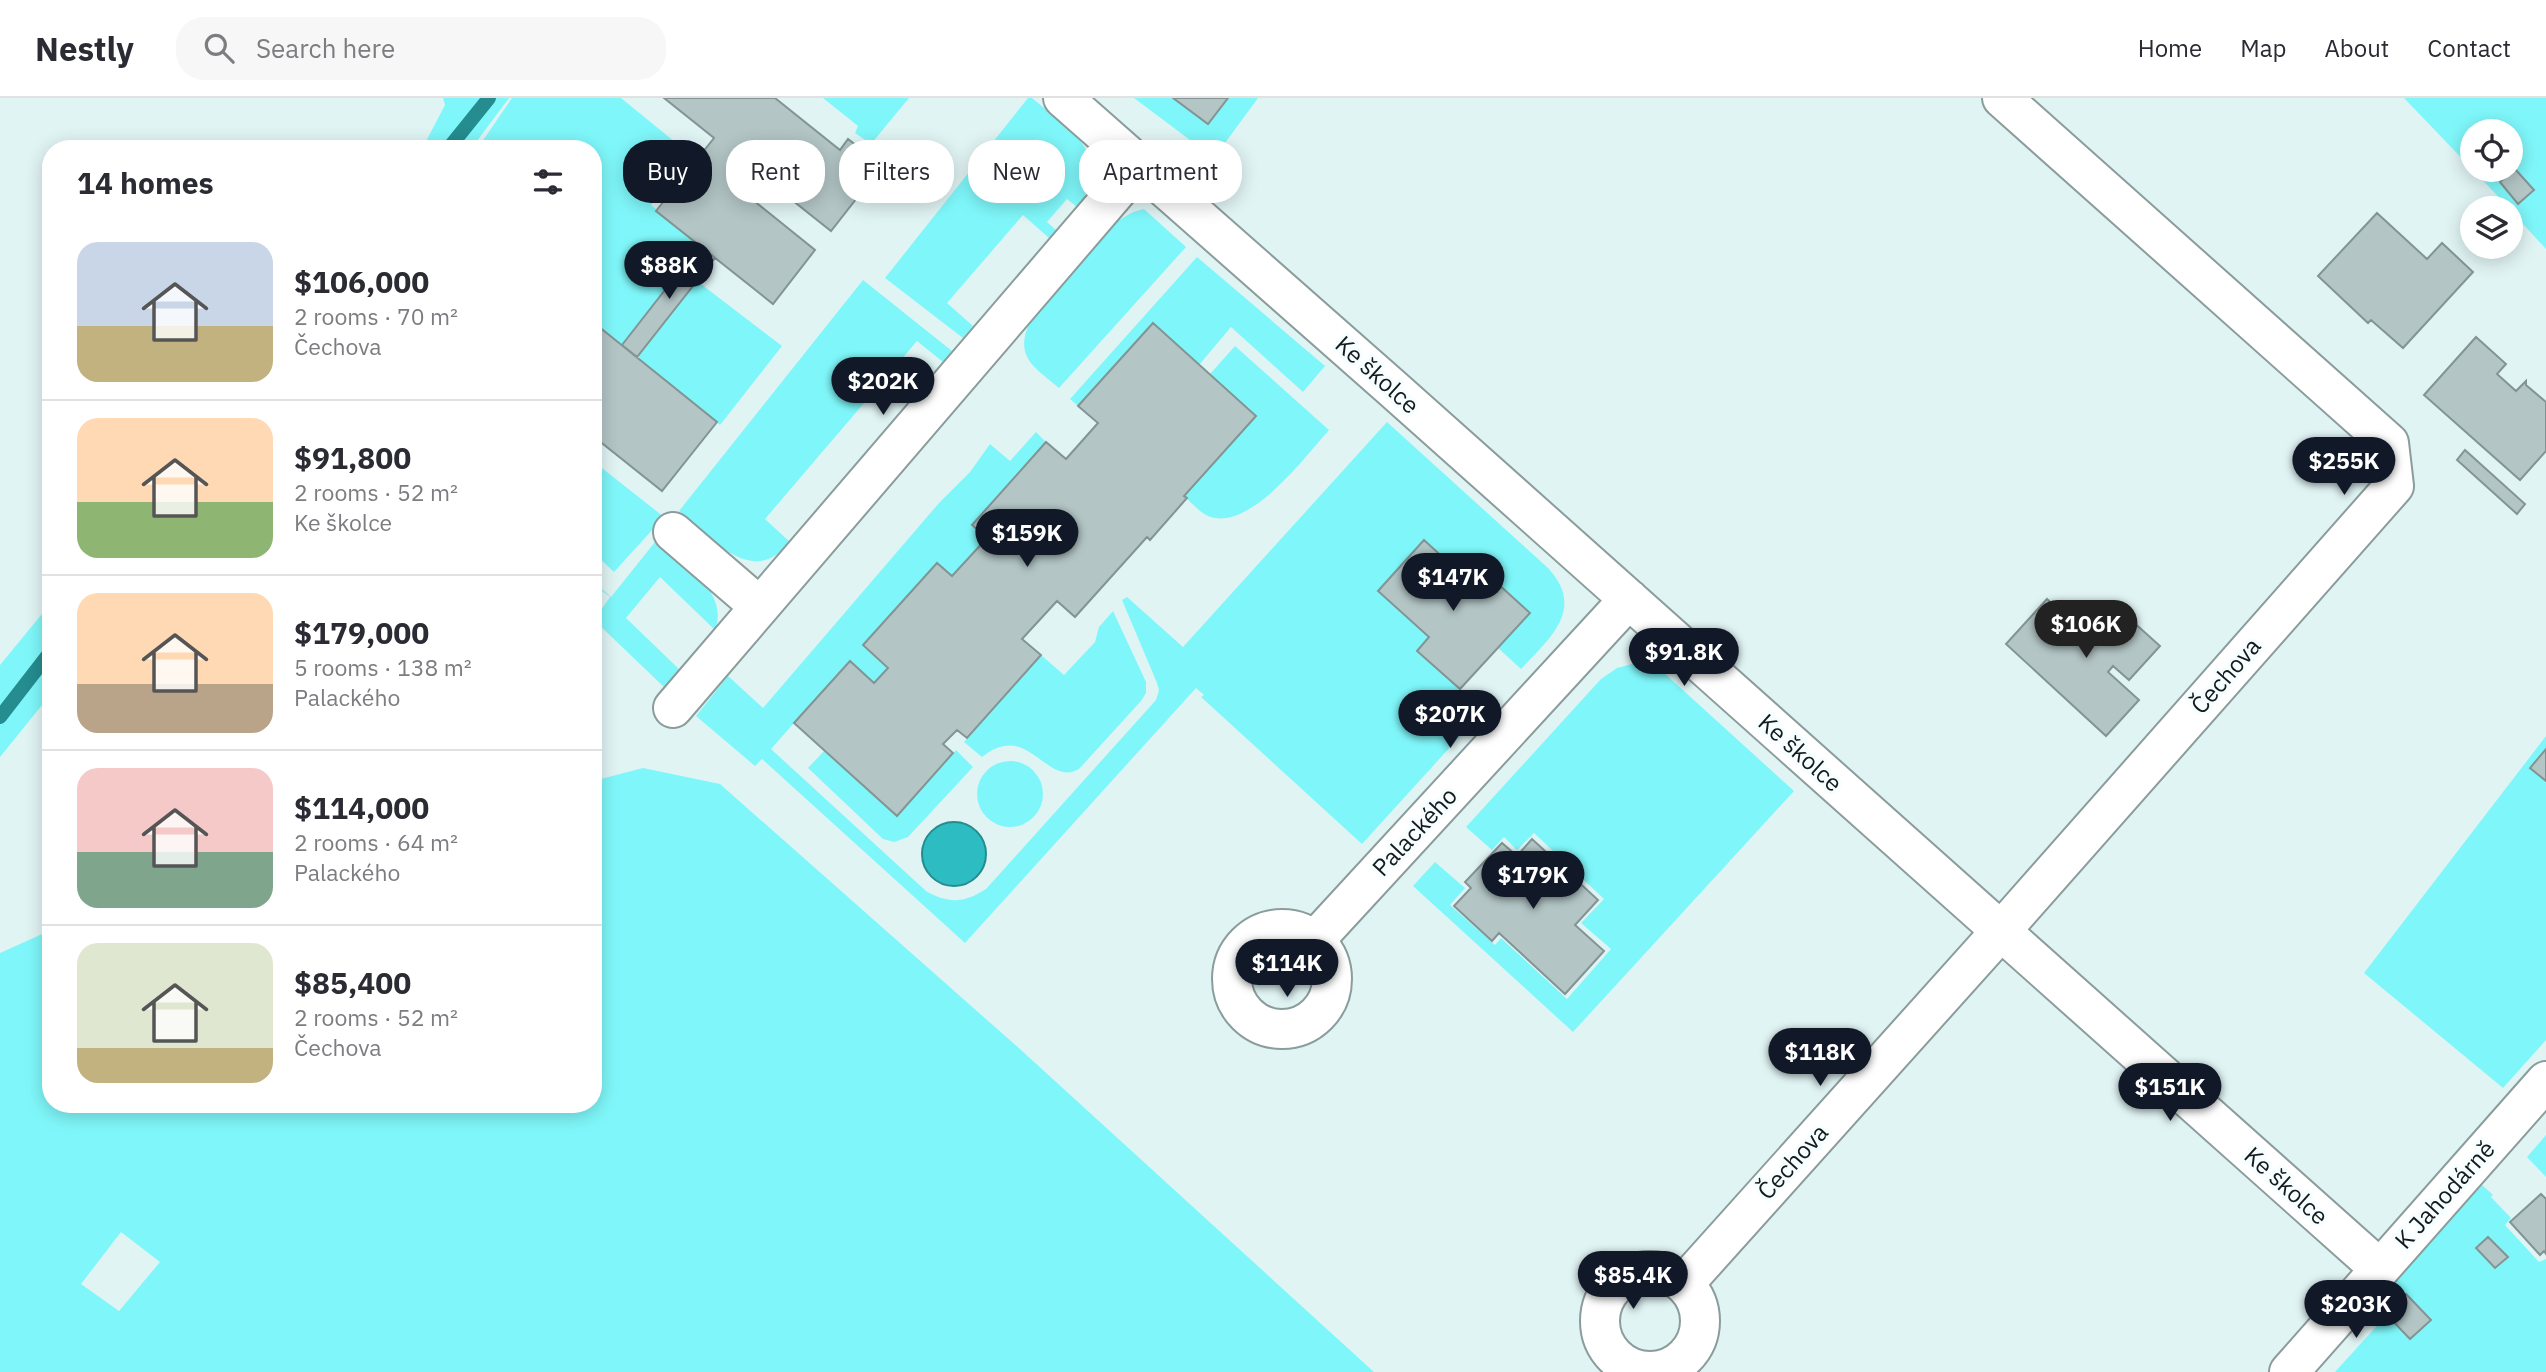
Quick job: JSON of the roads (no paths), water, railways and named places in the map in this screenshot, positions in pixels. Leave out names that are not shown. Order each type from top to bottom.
[{"type":"street","name":"Ke školce","points":[[1063,98],[1111,140]]},
{"type":"street","name":"Čechova","points":[[1684,1284],[2000,932],[2394,486],[2389,443],[2002,98]]},
{"type":"street","points":[[673,708],[1106,203]]},
{"type":"street","name":"Ke školce","points":[[1182,203],[2380,1269]]},
{"type":"street","points":[[673,532],[760,607]]},
{"type":"street","name":"Palackého","points":[[1315,940],[1629,599]]},
{"type":"street","name":"K Jahodárně","points":[[2289,1372],[2546,1082]]},
{"type":"waterway","points":[[455,140],[489,98]]},
{"type":"waterway","points":[[0,717],[42,663]]}]
